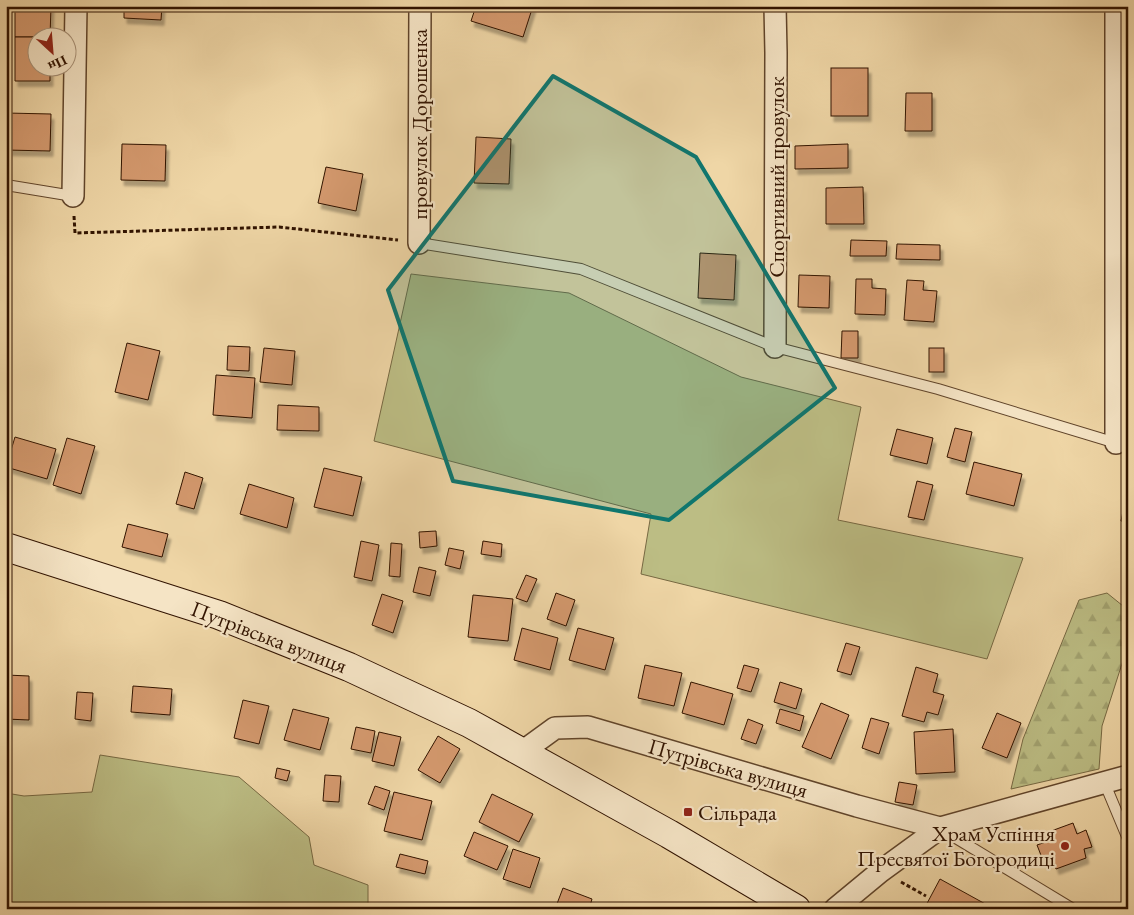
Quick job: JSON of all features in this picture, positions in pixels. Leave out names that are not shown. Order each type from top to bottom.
[{"type":"main road","name":"Путрівська вулиця","points":[[6,548],[219,615],[349,667],[469,723],[669,834],[796,909]]},
{"type":"street","points":[[73,196],[76,6]]},
{"type":"street","name":"провулок Дорошенка","points":[[418,243],[420,6]]},
{"type":"street","name":"Спортивний провулок","points":[[775,6],[775,347]]},
{"type":"street","points":[[1116,6],[1122,443]]},
{"type":"street","name":"Путрівська вулиця","points":[[522,752],[555,728],[588,727],[857,806],[940,828]]},
{"type":"street","name":"Путрівська вулиця","points":[[835,909],[881,871],[940,828],[1105,784],[1128,776]]},
{"type":"lane","points":[[6,185],[73,196]]},
{"type":"lane","points":[[418,243],[581,269],[775,347],[938,389],[1122,443]]},
{"type":"lane","points":[[1105,784],[1128,840]]},
{"type":"lane","points":[[940,828],[1073,909]]},
{"type":"path","points":[[73,196],[74,233],[279,227],[418,243]]},
{"type":"path","points":[[881,871],[926,896]]},
{"type":"highlighted area","points":[[553,76],[696,157],[835,388],[669,520],[453,481],[388,290]]},
{"type":"green space","points":[[411,274],[569,293],[741,377],[861,407],[838,520],[1023,558],[987,659],[641,574],[651,514],[374,441]]},
{"type":"green space","points":[[1107,593],[1128,610],[1128,645],[1102,726],[1099,769],[1011,789],[1023,739],[1079,600]]},
{"type":"green space","points":[[100,755],[239,777],[309,837],[314,865],[368,885],[368,909],[6,909],[6,793],[24,796],[92,792]]},
{"type":"building","points":[[15,6],[51,6],[50,28],[28,28],[28,37],[15,37]]},
{"type":"building","points":[[124,6],[162,6],[161,20],[124,18]]},
{"type":"building","points":[[476,6],[533,6],[523,37],[471,21]]},
{"type":"building","points":[[15,37],[28,37],[28,78],[50,78],[50,81],[15,81]]},
{"type":"building","points":[[831,68],[868,68],[868,116],[831,116]]},
{"type":"building","points":[[906,93],[932,93],[932,131],[905,131]]},
{"type":"building","points":[[6,113],[51,114],[50,151],[6,150]]},
{"type":"building","points":[[476,137],[511,139],[509,184],[474,183]]},
{"type":"building","points":[[122,144],[166,145],[165,181],[121,180]]},
{"type":"building","points":[[848,144],[848,168],[795,169],[795,146]]},
{"type":"building","points":[[326,167],[363,174],[356,211],[318,203]]},
{"type":"building","points":[[863,187],[864,224],[826,224],[826,188]]},
{"type":"building","points":[[851,240],[887,241],[886,256],[850,256]]},
{"type":"building","points":[[897,244],[940,245],[940,260],[896,259]]},
{"type":"building","points":[[700,253],[736,255],[734,300],[698,298]]},
{"type":"building","points":[[799,275],[830,276],[829,308],[798,307]]},
{"type":"building","points":[[856,279],[872,279],[872,288],[886,289],[885,315],[855,314]]},
{"type":"building","points":[[907,280],[924,281],[923,290],[937,291],[934,322],[904,320]]},
{"type":"building","points":[[842,331],[858,331],[858,358],[841,358]]},
{"type":"building","points":[[127,343],[160,351],[148,400],[115,392]]},
{"type":"building","points":[[228,346],[250,347],[249,371],[227,370]]},
{"type":"building","points":[[264,348],[295,351],[292,385],[260,382]]},
{"type":"building","points":[[929,348],[944,348],[944,372],[929,372]]},
{"type":"building","points":[[216,375],[255,378],[252,418],[213,415]]},
{"type":"building","points":[[278,405],[319,407],[319,431],[277,430]]},
{"type":"building","points":[[955,428],[972,432],[965,462],[947,457]]},
{"type":"building","points":[[897,429],[933,438],[927,464],[890,455]]},
{"type":"building","points":[[15,437],[56,449],[47,479],[6,467]]},
{"type":"building","points":[[67,438],[95,446],[81,494],[53,485]]},
{"type":"building","points":[[974,462],[1022,474],[1014,506],[966,494]]},
{"type":"building","points":[[324,468],[362,477],[353,516],[314,507]]},
{"type":"building","points":[[185,472],[203,478],[194,509],[176,504]]},
{"type":"building","points":[[917,481],[933,485],[924,520],[908,517]]},
{"type":"building","points":[[249,484],[294,498],[287,528],[240,514]]},
{"type":"building","points":[[1128,486],[1128,522],[1121,521]]},
{"type":"building","points":[[128,524],[168,534],[162,557],[122,547]]},
{"type":"building","points":[[436,531],[437,546],[420,548],[419,532]]},
{"type":"building","points":[[361,541],[379,545],[372,581],[354,577]]},
{"type":"building","points":[[483,541],[502,544],[501,557],[481,554]]},
{"type":"building","points":[[391,543],[402,544],[400,577],[389,576]]},
{"type":"building","points":[[449,548],[464,551],[460,569],[445,565]]},
{"type":"building","points":[[419,567],[436,571],[430,596],[413,592]]},
{"type":"building","points":[[526,575],[537,579],[527,602],[516,598]]},
{"type":"building","points":[[556,593],[575,600],[566,626],[547,619]]},
{"type":"building","points":[[382,594],[403,601],[393,633],[372,625]]},
{"type":"building","points":[[473,595],[513,599],[508,641],[468,637]]},
{"type":"building","points":[[522,628],[558,638],[550,670],[514,660]]},
{"type":"building","points":[[578,628],[614,638],[605,670],[569,660]]},
{"type":"building","points":[[846,643],[860,647],[851,675],[837,671]]},
{"type":"building","points":[[645,665],[682,673],[674,706],[638,698]]},
{"type":"building","points":[[744,665],[759,669],[751,692],[737,688]]},
{"type":"building","points":[[916,667],[938,674],[933,692],[944,695],[938,715],[927,712],[924,722],[902,716]]},
{"type":"building","points":[[6,675],[29,676],[29,720],[6,719]]},
{"type":"building","points":[[691,682],[733,694],[724,725],[682,713]]},
{"type":"building","points":[[780,682],[802,689],[796,709],[774,702]]},
{"type":"building","points":[[133,686],[172,689],[170,715],[131,712]]},
{"type":"building","points":[[77,692],[93,693],[91,721],[75,719]]},
{"type":"building","points":[[243,700],[269,706],[259,744],[234,738]]},
{"type":"building","points":[[821,703],[849,715],[831,759],[802,747]]},
{"type":"building","points":[[293,709],[329,718],[320,750],[284,740]]},
{"type":"building","points":[[780,709],[804,716],[800,731],[776,723]]},
{"type":"building","points":[[997,713],[1021,723],[1007,758],[982,748]]},
{"type":"building","points":[[871,718],[889,723],[879,754],[862,748]]},
{"type":"building","points":[[748,719],[763,725],[756,744],[741,739]]},
{"type":"building","points":[[356,727],[375,731],[371,753],[351,749]]},
{"type":"building","points":[[953,729],[955,772],[916,774],[914,732]]},
{"type":"building","points":[[379,732],[401,737],[394,766],[372,761]]},
{"type":"building","points":[[438,736],[460,749],[440,783],[418,770]]},
{"type":"building","points":[[277,768],[290,771],[287,781],[275,778]]},
{"type":"building","points":[[325,775],[341,776],[339,802],[323,801]]},
{"type":"building","points":[[899,782],[917,785],[913,805],[895,802]]},
{"type":"building","points":[[375,786],[390,791],[384,810],[368,804]]},
{"type":"building","points":[[394,792],[432,801],[422,840],[384,831]]},
{"type":"building","points":[[492,794],[533,814],[519,842],[479,822]]},
{"type":"building","name":"Храм Успіння Пресвятої Богородиці","points":[[1073,823],[1077,834],[1086,830],[1092,847],[1084,849],[1086,858],[1056,869],[1053,860],[1044,863],[1037,845],[1046,842],[1043,834]]},
{"type":"building","points":[[474,832],[508,846],[497,870],[464,856]]},
{"type":"building","points":[[513,849],[540,858],[530,888],[503,879]]},
{"type":"building","points":[[400,854],[428,861],[425,874],[396,867]]},
{"type":"building","points":[[940,879],[989,906],[988,909],[924,909]]},
{"type":"building","points":[[563,888],[592,899],[589,909],[555,909]]},
{"type":"place","name":"Сільрада","points":[[688,812]]},
{"type":"place","name":"Храм Успіння Пресвятої Богородиці","points":[[1065,846]]}]
